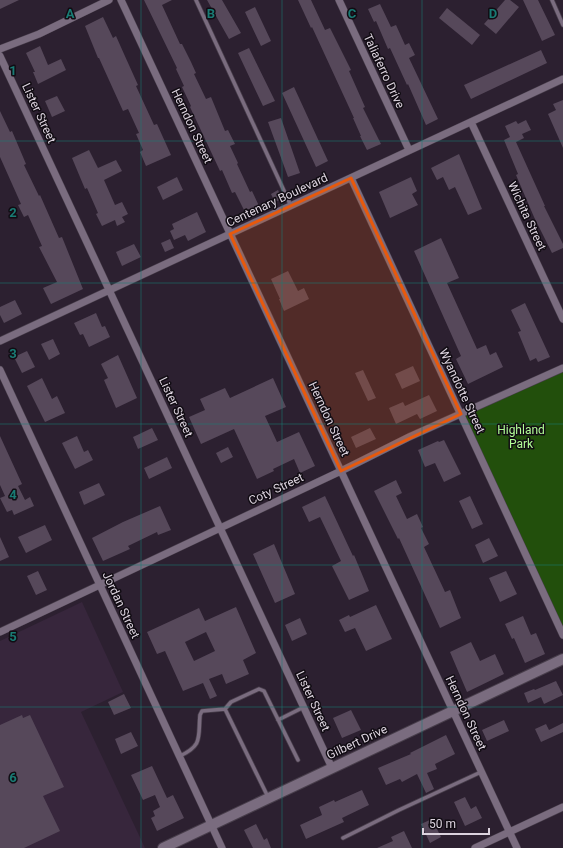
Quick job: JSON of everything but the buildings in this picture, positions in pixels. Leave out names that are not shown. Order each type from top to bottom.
[{"type":"street","points":[[0,49],[39,34],[110,0]]},
{"type":"street","name":"Herndon Street","points":[[121,0],[517,848]]},
{"type":"street","name":"Taliaferro Drive","points":[[339,0],[409,150]]},
{"type":"street","name":"Lister Street","points":[[0,56],[332,768]]},
{"type":"street","name":"Centenary Boulevard","points":[[0,341],[563,79]]},
{"type":"street","name":"Wichita Street","points":[[471,122],[563,319]]},
{"type":"street","name":"Wyandotte Street","points":[[351,178],[563,635]]},
{"type":"street","name":"Coty Street","points":[[0,632],[341,471],[409,437],[563,368]]},
{"type":"street","name":"Jordan Street","points":[[0,370],[222,848]]},
{"type":"street","name":"Gilbert Drive","points":[[163,848],[563,659]]},
{"type":"street","points":[[475,848],[563,807]]},
{"type":"lane","points":[[196,0],[291,206]]},
{"type":"lane","points":[[552,0],[563,25]]},
{"type":"lane","points":[[226,711],[231,702],[262,689],[298,760]]},
{"type":"lane","points":[[278,720],[304,707]]},
{"type":"lane","points":[[180,756],[194,748],[197,743],[200,715],[202,711],[226,711]]},
{"type":"lane","points":[[226,711],[269,798]]},
{"type":"lane","points":[[343,838],[481,772]]},
{"type":"highlighted area","points":[[351,178],[461,414],[341,471],[230,234]]},
{"type":"shaded area","points":[[82,602],[123,692],[81,712],[145,848],[0,848],[0,641]]},
{"type":"green space","name":"Highland Park","points":[[563,371],[563,628],[463,415]]}]
